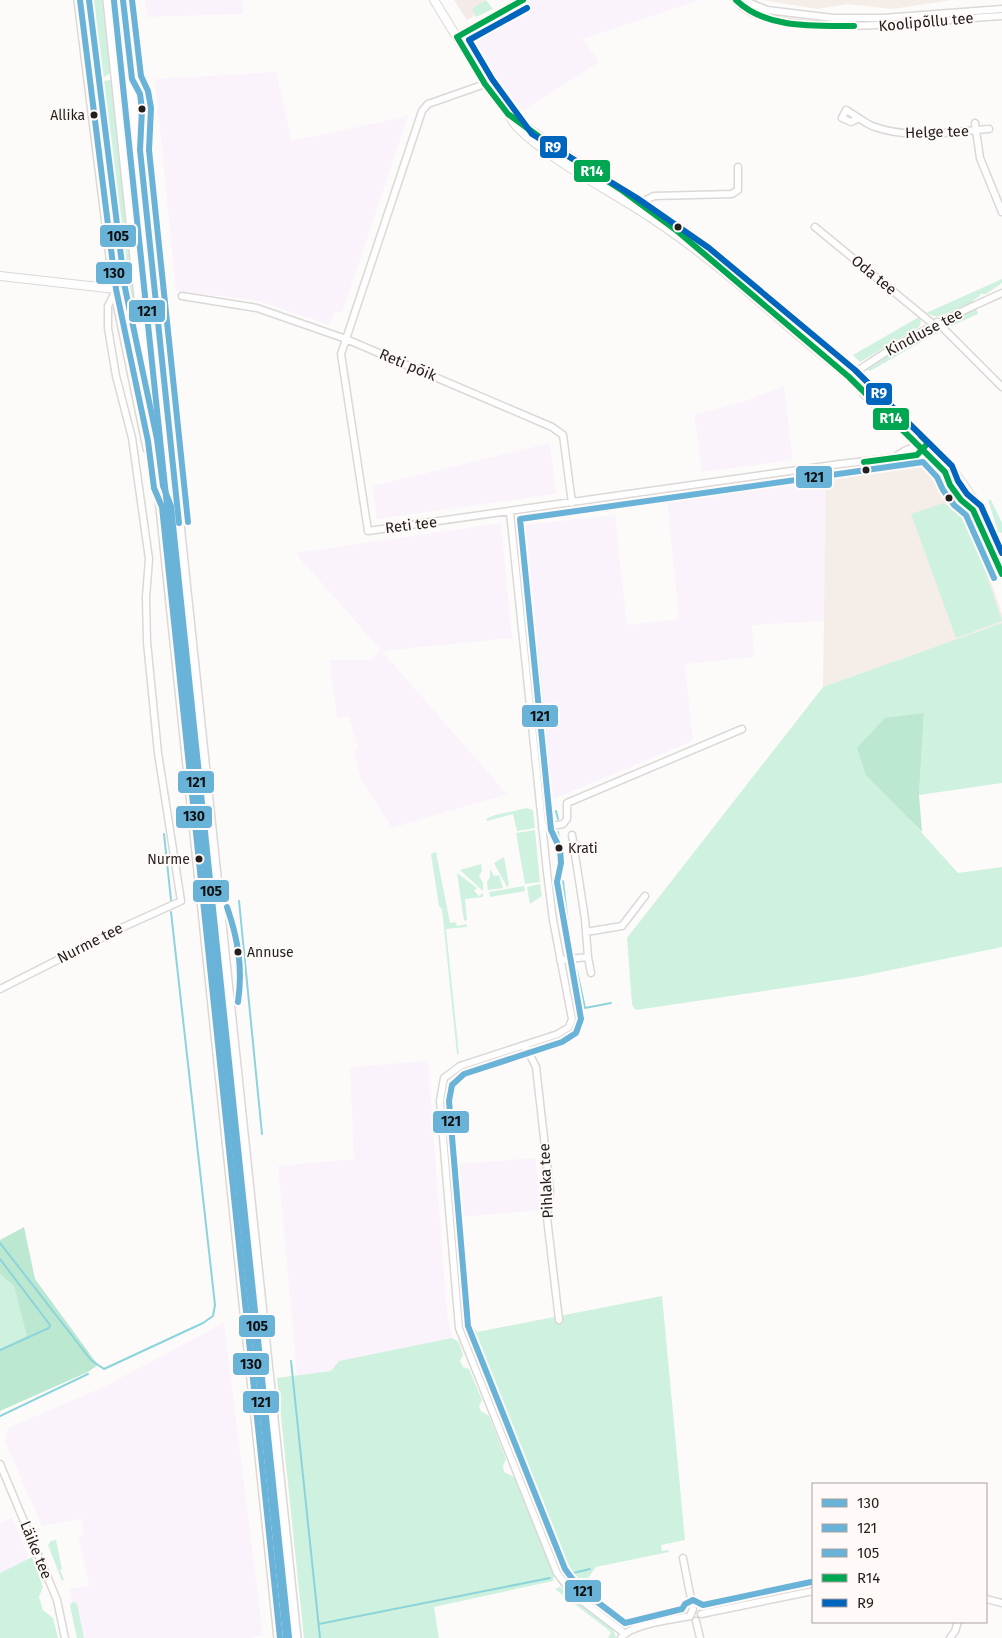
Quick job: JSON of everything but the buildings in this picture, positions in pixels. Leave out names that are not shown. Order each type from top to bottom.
[{"type":"highway","points":[[80,0],[116,289],[148,442],[154,488],[162,507]]},
{"type":"highway","points":[[109,0],[280,1638]]},
{"type":"highway","points":[[123,0],[295,1638]]},
{"type":"street","points":[[434,0],[485,84],[515,125],[540,147],[632,204],[704,255]]},
{"type":"street","points":[[457,38],[523,0]]},
{"type":"street","name":"Koolipõllu tee","points":[[736,0],[747,12],[765,18],[832,26],[886,26],[947,19],[1002,16]]},
{"type":"street","points":[[743,0],[750,5],[767,10],[833,18],[883,18],[1002,9]]},
{"type":"street","name":"Reti tee","points":[[485,84],[428,104],[422,111],[341,354],[368,531],[917,455],[925,446]]},
{"type":"street","points":[[508,114],[548,144],[643,205],[676,230],[849,377],[896,414],[925,446],[970,503],[1002,574]]},
{"type":"street","name":"Helge tee","points":[[857,119],[880,128],[908,135],[976,127],[989,129]]},
{"type":"street","points":[[976,127],[980,158],[1002,212]]},
{"type":"street","points":[[643,205],[646,200],[654,196],[732,194],[738,190],[738,167]]},
{"type":"street","name":"Oda tee","points":[[815,227],[935,323],[1002,387]]},
{"type":"street","points":[[0,276],[116,289]]},
{"type":"street","name":"Nurme tee","points":[[0,988],[119,929],[181,901],[158,753],[146,597],[149,558],[132,438],[116,376],[108,328],[108,306],[116,289]]},
{"type":"street","name":"Kindluse tee","points":[[849,377],[896,344],[935,323],[1002,293]]},
{"type":"street","name":"Reti põik","points":[[182,296],[257,308],[346,339],[552,427],[563,435],[572,503]]},
{"type":"street","points":[[925,446],[964,482],[975,498],[994,538],[1002,564]]},
{"type":"street","points":[[510,512],[542,828],[560,960],[571,1010],[569,1027],[558,1034],[460,1066],[448,1074],[442,1086],[440,1100],[459,1328],[557,1573],[573,1594],[623,1636],[638,1627],[690,1616]]},
{"type":"street","points":[[542,828],[564,824],[567,818],[567,803],[742,730]]},
{"type":"street","points":[[572,835],[591,973]]},
{"type":"street","points":[[586,932],[622,926],[645,896]]},
{"type":"street","points":[[560,960],[588,956]]},
{"type":"street","name":"Pihlaka tee","points":[[525,1045],[536,1067],[550,1191],[547,1218],[559,1320]]},
{"type":"street","name":"Läike tee","points":[[0,1464],[57,1600],[64,1638]]},
{"type":"street","points":[[683,1558],[693,1609],[690,1616]]},
{"type":"street","points":[[696,1621],[702,1614],[812,1591]]},
{"type":"street","points":[[987,1599],[1002,1603]]},
{"type":"street","points":[[693,1609],[699,1610],[702,1614]]},
{"type":"street","points":[[690,1616],[696,1621],[700,1638]]},
{"type":"street","points":[[950,1638],[958,1623]]},
{"type":"shaded area","points":[[145,0],[243,0],[243,14],[147,17]]},
{"type":"shaded area","points":[[454,0],[486,0],[489,8],[467,20]]},
{"type":"shaded area","points":[[527,0],[701,0],[583,39],[599,62],[523,111],[496,81],[471,42]]},
{"type":"shaded area","points":[[762,0],[952,0],[892,9],[847,4],[818,9]]},
{"type":"shaded area","points":[[276,72],[292,141],[408,116],[342,313],[335,312],[330,325],[256,300],[176,291],[155,79]]},
{"type":"shaded area","points":[[784,386],[793,460],[702,472],[694,415],[742,402]]},
{"type":"shaded area","points":[[550,443],[556,494],[377,519],[372,486]]},
{"type":"shaded area","points":[[927,463],[972,526],[1002,614],[1002,623],[823,687],[826,477]]},
{"type":"shaded area","points":[[826,477],[824,621],[752,625],[754,657],[685,664],[693,741],[551,800],[522,525],[615,515],[627,625],[679,619],[667,499]]},
{"type":"shaded area","points":[[501,523],[512,638],[382,651],[507,794],[392,828],[361,780],[354,750],[358,749],[349,717],[337,718],[329,660],[370,660],[381,650],[295,553]]},
{"type":"shaded area","points":[[428,1061],[447,1313],[452,1338],[339,1361],[332,1371],[297,1375],[278,1166],[354,1159],[350,1067]]},
{"type":"shaded area","points":[[536,1158],[541,1210],[461,1217],[456,1164]]},
{"type":"shaded area","points":[[224,1323],[263,1635],[250,1638],[79,1638],[69,1589],[89,1585],[78,1536],[84,1535],[81,1519],[42,1526],[5,1442],[8,1428],[101,1388]]},
{"type":"shaded area","points":[[12,1517],[29,1558],[0,1573],[0,1523]]},
{"type":"green space","points":[[85,0],[102,0],[110,73],[103,78],[97,77]]},
{"type":"green space","points":[[486,0],[493,9],[476,17],[472,9]]},
{"type":"green space","points":[[111,80],[141,361],[138,363],[125,315],[96,82]]},
{"type":"green space","points":[[1002,279],[1002,283],[986,294],[980,294],[980,296],[973,300],[974,302],[937,317],[926,313]]},
{"type":"green space","points":[[976,307],[978,314],[949,327],[950,320]]},
{"type":"green space","points":[[919,317],[921,322],[919,327],[860,362],[853,355]]},
{"type":"green space","points":[[935,328],[942,330],[870,371],[867,370],[885,355]]},
{"type":"green space","points":[[163,427],[213,912],[211,917],[161,433]]},
{"type":"green space","points":[[988,500],[991,500],[1002,523],[1002,533],[998,532]]},
{"type":"green space","points":[[944,503],[961,513],[970,527],[1002,621],[956,638],[911,514]]},
{"type":"green space","points":[[1002,623],[1002,783],[919,795],[924,714],[894,802],[958,873],[1002,867],[1002,947],[857,977],[636,1010],[632,1005],[627,938],[823,687]]},
{"type":"green space","points":[[533,643],[533,646],[534,643],[538,645],[549,759],[547,763],[540,757],[529,649]]},
{"type":"green space","points":[[924,713],[919,795],[922,832],[866,775],[857,748],[885,718]]},
{"type":"green space","points":[[527,808],[533,810],[535,828],[517,831],[513,814],[487,821],[486,819],[495,815]]},
{"type":"green space","points":[[535,830],[540,882],[525,884],[516,833]]},
{"type":"green space","points":[[436,852],[450,923],[456,922],[457,926],[467,924],[467,927],[446,929],[459,1054],[457,1054],[442,909],[439,906],[431,854]]},
{"type":"green space","points":[[504,857],[509,885],[507,887],[494,863]]},
{"type":"green space","points":[[481,864],[482,871],[479,876],[483,883],[483,891],[460,870]]},
{"type":"green space","points":[[490,869],[494,876],[499,875],[503,888],[488,890],[487,882],[490,877]]},
{"type":"green space","points":[[457,873],[477,888],[474,891],[479,896],[483,893],[483,897],[465,899],[467,920],[464,921]]},
{"type":"green space","points":[[540,884],[542,896],[530,904],[527,887]]},
{"type":"green space","points":[[524,886],[528,905],[525,891],[490,897],[489,892]]},
{"type":"green space","points":[[24,1227],[35,1279],[98,1365],[88,1372],[0,1411],[0,1349],[27,1336],[14,1286],[0,1274],[0,1240]]},
{"type":"green space","points":[[0,1274],[14,1286],[28,1336],[0,1349]]},
{"type":"green space","points":[[662,1296],[685,1540],[661,1545],[662,1551],[668,1550],[669,1552],[596,1567],[579,1590],[567,1576],[556,1541],[469,1326],[473,1326],[477,1332]]},
{"type":"green space","points":[[452,1338],[459,1342],[463,1355],[460,1361],[463,1367],[469,1369],[482,1400],[479,1406],[481,1411],[489,1416],[506,1459],[503,1466],[504,1472],[514,1477],[554,1575],[553,1581],[434,1607],[439,1638],[304,1638],[277,1378],[331,1371],[339,1361]]},
{"type":"green space","points":[[62,1538],[56,1540],[62,1569],[60,1570],[64,1580],[62,1581],[48,1545],[51,1541]]},
{"type":"green space","points":[[32,1557],[43,1587],[39,1597],[43,1610],[53,1618],[58,1638],[0,1638],[0,1573]]},
{"type":"green space","points":[[560,1587],[613,1628],[616,1638],[608,1638],[611,1632],[555,1589]]},
{"type":"green space","points":[[796,1587],[792,1591],[748,1600],[743,1598]]},
{"type":"green space","points":[[75,1602],[84,1638],[77,1638],[70,1606],[71,1603]]},
{"type":"waterway","points":[[556,811],[558,819]]},
{"type":"waterway","points":[[558,832],[562,865]]},
{"type":"waterway","points":[[164,834],[171,900]]},
{"type":"waterway","points":[[563,881],[571,950]]},
{"type":"waterway","points":[[239,901],[262,1134]]},
{"type":"waterway","points":[[0,1243],[91,1360],[104,1369],[203,1323],[213,1316],[215,1305],[171,912]]},
{"type":"waterway","points":[[577,971],[585,1008],[611,1003]]},
{"type":"waterway","points":[[0,1259],[50,1325],[49,1328],[0,1350]]},
{"type":"waterway","points":[[291,1361],[320,1638]]},
{"type":"waterway","points":[[0,1416],[88,1374]]},
{"type":"waterway","points":[[569,1574],[590,1569]]},
{"type":"waterway","points":[[319,1624],[550,1578]]},
{"type":"transit line","name":"130","points":[[80,0],[116,289],[148,441],[154,488],[162,507],[280,1638]]},
{"type":"transit line","name":"105","points":[[89,0],[125,288],[157,439],[163,486],[171,506],[289,1637]]},
{"type":"transit line","name":"130","points":[[123,0],[132,79],[140,94],[142,109],[140,150],[179,523]]},
{"type":"transit line","name":"105","points":[[132,0],[141,76],[148,91],[151,108],[149,150],[188,522]]},
{"type":"transit line","name":"R14","points":[[457,37],[523,0]]},
{"type":"transit line","name":"R14","points":[[736,0],[761,16],[776,21],[791,24],[854,26]]},
{"type":"transit line","name":"121","points":[[114,1],[286,1638]]},
{"type":"transit line","name":"R9","points":[[527,8],[469,40],[492,79],[532,134],[637,198],[709,248],[855,370],[952,466],[958,481],[967,494],[981,506],[1002,553]]},
{"type":"transit line","name":"R14","points":[[457,37],[485,84],[508,114],[549,144],[623,191],[676,230],[849,377],[945,472],[950,485],[961,500],[973,510],[1002,574]]},
{"type":"transit line","name":"R14","points":[[864,462],[917,455],[928,443],[921,436]]},
{"type":"transit line","name":"121","points":[[811,1582],[703,1605],[693,1600],[685,1604],[682,1609],[625,1623],[579,1588],[565,1569],[468,1326],[449,1101],[452,1085],[464,1074],[562,1042],[576,1033],[581,1019],[557,882],[561,863],[560,849],[551,830],[520,519],[923,462],[937,477],[943,490],[954,505],[966,515],[994,578]]},
{"type":"transit line","name":"105","points":[[227,907],[234,931],[240,965],[238,1002]]},
{"type":"place","name":"Allika","points":[[94,115]]},
{"type":"place","name":"Krati","points":[[559,848]]},
{"type":"place","name":"Nurme","points":[[199,859]]},
{"type":"place","name":"Annuse","points":[[238,952]]}]
